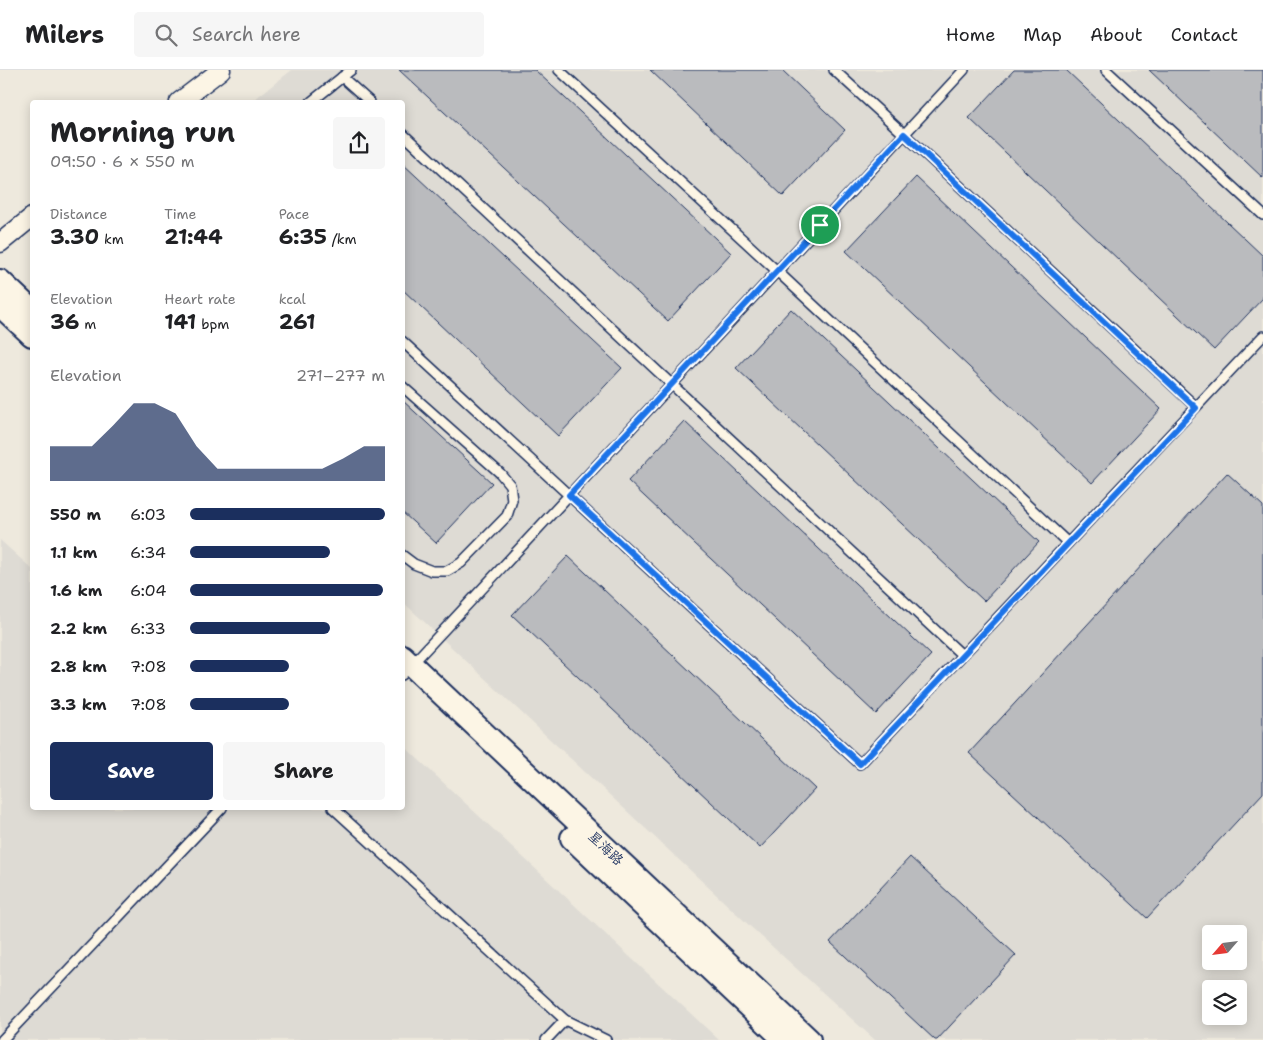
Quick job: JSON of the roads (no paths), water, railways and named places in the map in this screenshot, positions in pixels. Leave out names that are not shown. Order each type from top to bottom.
[{"type":"street","points":[[182,100],[221,70]]},
{"type":"street","points":[[0,243],[30,219]]},
{"type":"street","points":[[0,281],[30,309]]},
{"type":"street","points":[[0,305],[30,333]]},
{"type":"street","name":"星海路","points":[[405,668],[785,1040]]},
{"type":"street","name":"星海路","points":[[405,668],[809,1040]]},
{"type":"lane","points":[[313,100],[351,70]]},
{"type":"lane","points":[[559,70],[1068,543]]},
{"type":"lane","points":[[834,70],[1196,408]]},
{"type":"lane","points":[[405,668],[569,495],[964,70]]},
{"type":"lane","points":[[1106,70],[1263,215]]},
{"type":"lane","points":[[342,77],[368,100]]},
{"type":"lane","points":[[405,136],[962,655]]},
{"type":"lane","points":[[405,344],[860,764],[1263,336]]},
{"type":"lane","points":[[405,389],[500,473],[510,485],[512,500],[507,516],[461,563],[447,571],[432,571],[414,564],[405,557]]},
{"type":"lane","points":[[2,1040],[220,810]]},
{"type":"lane","points":[[335,810],[565,1020],[606,1040]]},
{"type":"lane","points":[[546,1040],[565,1020]]}]
